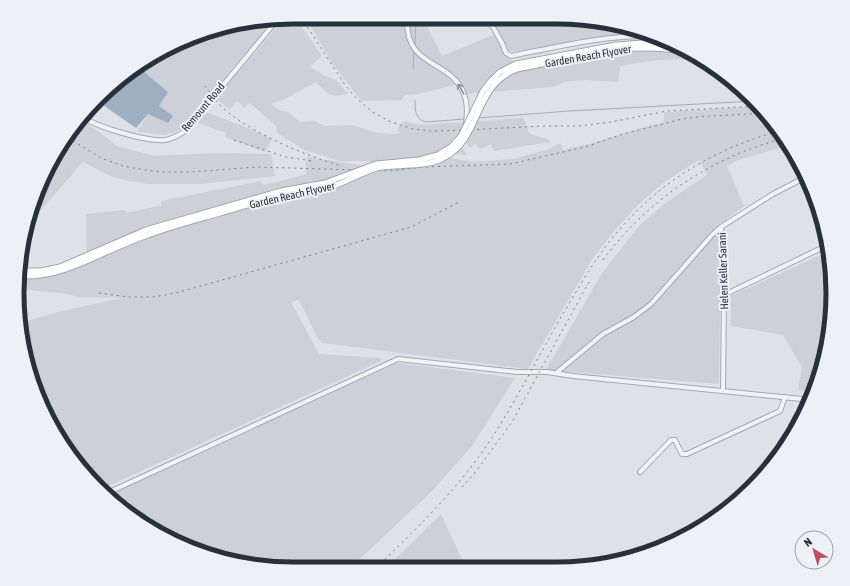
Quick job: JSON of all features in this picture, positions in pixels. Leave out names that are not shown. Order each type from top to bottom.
[{"type":"main road","name":"Garden Reach Flyover","points":[[25,272],[41,271],[60,267],[146,230],[281,191],[326,183],[376,164],[419,160],[433,157],[451,147],[461,136],[486,87],[495,76],[510,66],[616,45],[659,44]]},
{"type":"main road","name":"Garden Reach Flyover","points":[[25,276],[41,276],[61,271],[148,235],[282,195],[327,188],[377,168],[420,165],[440,160],[454,151],[465,139],[487,93],[492,86],[503,76],[517,69],[617,49],[659,48],[672,50]]},
{"type":"street","points":[[407,24],[411,43],[419,55],[452,75],[464,94],[467,105],[466,127]]},
{"type":"street","points":[[491,24],[506,53],[511,56],[588,41],[637,36]]},
{"type":"street","name":"Remount Road","points":[[87,121],[121,133],[165,140],[175,137],[185,131],[273,25]]},
{"type":"street","name":"Helen Keller Sarani","points":[[723,391],[724,295],[721,226],[773,194],[801,180]]},
{"type":"street","points":[[556,373],[603,334],[634,317],[651,304],[721,226]]},
{"type":"street","points":[[724,295],[822,248]]},
{"type":"street","points":[[112,491],[398,359],[517,372],[556,373],[804,399]]},
{"type":"street","points":[[640,472],[671,440],[675,440],[682,454],[686,454],[780,411],[784,397]]},
{"type":"shaded area","points":[[300,24],[322,56],[310,67],[325,76],[336,80],[348,94],[335,96],[327,93],[316,82],[285,99],[271,104],[281,111],[288,112],[300,122],[314,121],[325,126],[351,125],[379,133],[393,134],[400,133],[397,129],[404,121],[419,125],[523,118],[530,134],[548,139],[550,142],[494,151],[491,144],[480,149],[475,144],[470,148],[463,139],[458,142],[467,155],[438,152],[421,165],[371,166],[370,161],[340,161],[304,150],[276,132],[277,127],[250,103],[244,108],[237,101],[230,109],[215,98],[279,25]]},
{"type":"shaded area","points":[[309,24],[426,24],[442,56],[496,34],[505,54],[509,59],[517,63],[635,40],[649,40],[690,59],[657,60],[620,66],[618,82],[584,80],[565,82],[553,87],[466,94],[455,85],[418,94],[405,95],[402,100],[361,101],[330,60]]},
{"type":"shaded area","points":[[494,24],[557,24],[592,26],[638,36],[579,39],[523,52],[513,52],[507,49]]},
{"type":"shaded area","points":[[269,25],[180,130],[165,135],[137,132],[148,114],[168,123],[159,106],[168,92],[142,70],[158,60],[190,44],[223,33],[258,26]]},
{"type":"shaded area","points":[[750,107],[770,129],[783,147],[738,160],[727,166],[744,206],[713,229],[721,236],[719,384],[546,370],[602,273],[639,226],[664,204],[707,175],[699,160],[663,183],[638,205],[615,230],[593,258],[528,369],[322,343],[316,336],[304,309],[298,300],[291,302],[319,354],[380,358],[381,361],[107,487],[91,470],[69,442],[60,428],[44,396],[33,363],[26,322],[58,312],[121,298],[79,297],[61,293],[27,290],[26,278],[87,257],[86,214],[124,210],[127,213],[162,205],[161,201],[261,181],[262,185],[285,180],[306,174],[306,162],[308,157],[366,166],[424,165],[437,155],[471,162],[514,159],[546,150],[561,143],[563,150],[664,122],[664,112]]},
{"type":"shaded area","points":[[206,112],[272,139],[265,152],[225,137],[226,133],[198,123]]},
{"type":"shaded area","points":[[85,123],[117,146],[154,156],[215,153],[271,154],[275,176],[201,184],[147,184],[114,178],[83,162],[35,217],[44,190],[60,158]]},
{"type":"shaded area","points":[[823,254],[826,293],[824,328],[817,363],[808,391],[798,390],[802,367],[783,335],[731,326],[731,296]]},
{"type":"shaded area","points":[[398,363],[515,378],[472,446],[431,492],[356,562],[293,562],[258,560],[223,553],[190,542],[158,526],[129,506],[114,493]]},
{"type":"shaded area","points":[[441,514],[463,562],[392,562]]},
{"type":"water","points":[[142,70],[168,92],[159,106],[173,116],[168,123],[148,114],[136,128],[102,104]]},
{"type":"waterway","points":[[415,46],[416,24]]},
{"type":"waterway","points":[[413,69],[414,52]]},
{"type":"waterway","points":[[415,100],[417,116],[425,122],[465,119]]},
{"type":"waterway","points":[[478,118],[569,111],[745,102]]},
{"type":"railway","points":[[306,24],[343,82],[354,96],[374,113],[391,122],[413,129],[433,131],[579,126],[611,122],[667,111],[750,106]]},
{"type":"railway","points":[[205,86],[218,103],[229,113],[258,132],[309,155],[339,165]]},
{"type":"railway","points":[[72,140],[101,158],[123,166],[161,172],[191,172],[256,167],[391,171],[423,167],[510,164],[585,147],[623,134],[682,119],[757,113]]},
{"type":"railway","points":[[382,562],[449,494],[475,462],[499,426],[565,311],[602,251],[636,211],[672,181],[692,168],[734,147],[773,133]]},
{"type":"railway","points":[[234,140],[286,157],[313,161]]},
{"type":"railway","points":[[603,260],[640,218],[684,183],[732,156],[778,140]]},
{"type":"railway","points":[[99,293],[129,297],[153,297],[176,293],[411,227],[461,201]]},
{"type":"railway","points":[[462,487],[474,474],[512,422],[589,282]]}]
